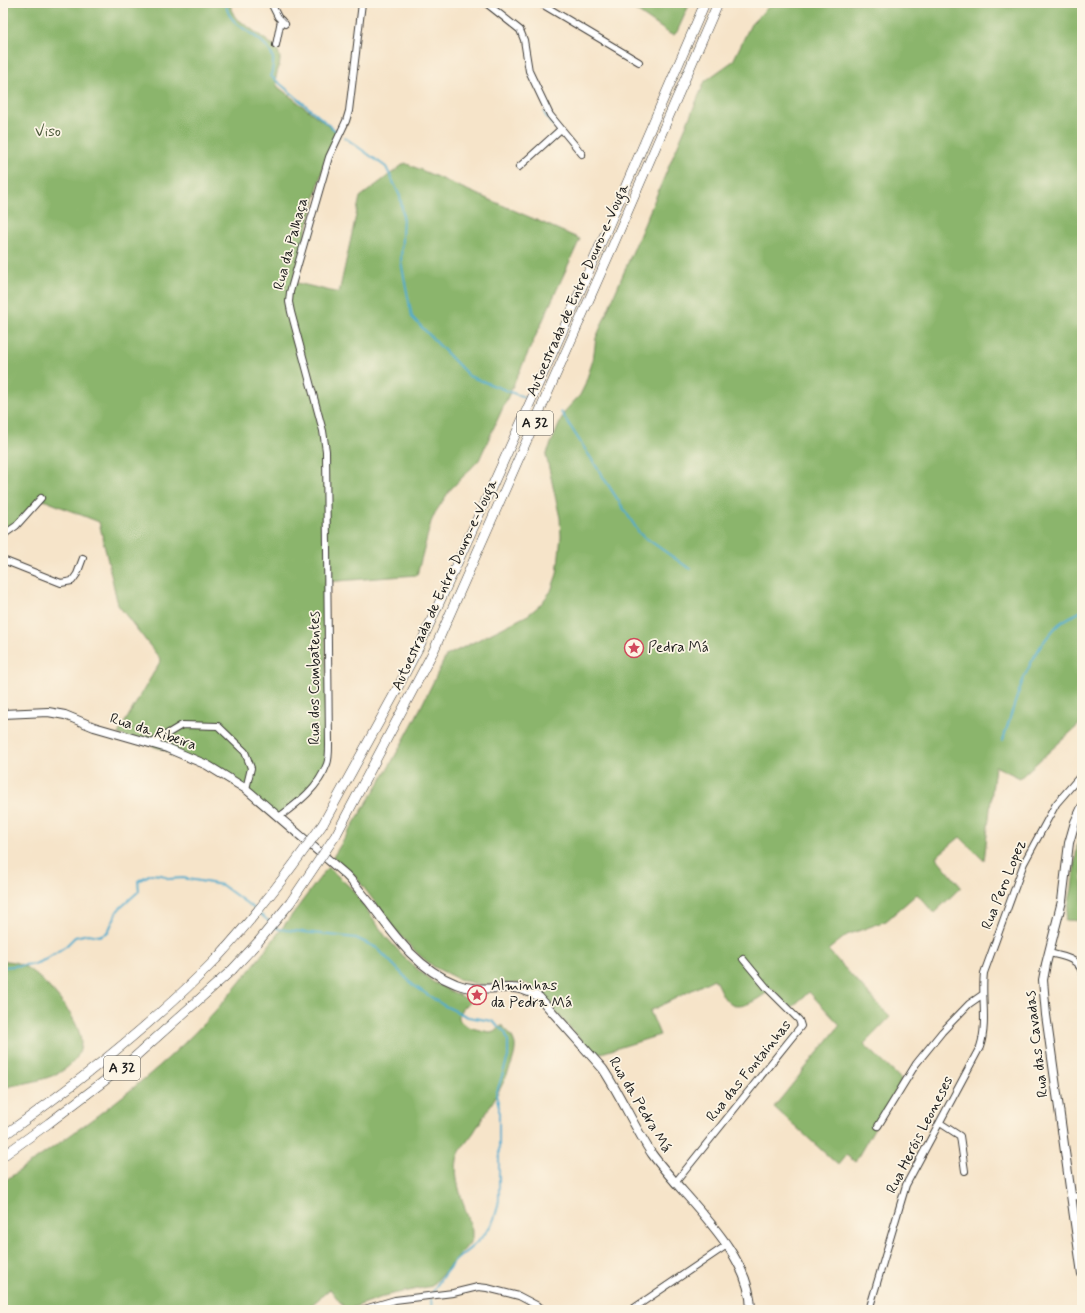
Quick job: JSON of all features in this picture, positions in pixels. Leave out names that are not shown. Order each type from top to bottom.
[{"type":"highway","name":"Autoestrada de Entre Douro-e-Vouga","points":[[3,1136],[29,1118],[115,1051],[191,985],[244,929],[271,896],[323,824],[421,643],[572,310],[705,3]]},
{"type":"highway","name":"Autoestrada de Entre Douro-e-Vouga","points":[[3,1156],[128,1063],[232,970],[258,942],[290,903],[336,835],[434,650],[611,250],[718,3]]},
{"type":"main road","name":"Rua da Ribeira","points":[[3,714],[48,712],[65,715],[94,727],[167,748],[207,765],[246,789],[279,817]]},
{"type":"main road","name":"Rua das Cavadas","points":[[1082,807],[1075,822],[1069,843],[1062,901],[1043,980],[1044,997],[1082,1274]]},
{"type":"main road","name":"Rua da Pedra Má","points":[[279,817],[352,880],[398,940],[420,963],[429,970],[463,987],[482,990],[515,988],[528,991],[539,997],[603,1068],[645,1144],[658,1164],[708,1220],[727,1245],[745,1281],[751,1303],[751,1310]]},
{"type":"street","points":[[271,3],[278,17],[283,22],[276,44]]},
{"type":"street","name":"Rua da Palhaça","points":[[327,542],[326,451],[323,431],[289,302],[290,292],[329,157],[346,121],[349,111],[362,3]]},
{"type":"street","points":[[486,3],[520,30],[524,40],[529,71],[550,115],[582,154]]},
{"type":"street","points":[[540,3],[639,62]]},
{"type":"street","points":[[520,167],[561,129]]},
{"type":"street","points":[[3,535],[16,526],[41,498]]},
{"type":"street","name":"Rua dos Combatentes","points":[[279,817],[303,798],[313,787],[327,764],[329,745],[327,542]]},
{"type":"street","points":[[3,560],[61,583],[72,581],[77,574],[82,558]]},
{"type":"street","points":[[152,743],[182,725],[218,726],[245,752],[251,768],[246,789]]},
{"type":"street","name":"Rua Pero Lopez","points":[[982,995],[984,973],[987,961],[1024,863],[1056,804],[1082,774]]},
{"type":"street","points":[[1049,953],[1075,962],[1082,972]]},
{"type":"street","name":"Rua das Fontainhas","points":[[675,1183],[801,1026],[799,1020],[767,988],[743,958]]},
{"type":"street","points":[[878,1126],[916,1064],[942,1032],[968,1004],[982,995]]},
{"type":"street","name":"Rua Heróis Leoneses","points":[[869,1310],[906,1185],[980,1047],[984,1036],[982,995]]},
{"type":"street","points":[[940,1123],[960,1136],[966,1171]]},
{"type":"street","points":[[1071,1197],[1080,1196],[1082,1193]]},
{"type":"street","points":[[630,1310],[727,1245]]},
{"type":"street","points":[[361,1310],[395,1300],[453,1293],[478,1287],[519,1296],[540,1307],[541,1310]]},
{"type":"green space","name":"Viso","points":[[3,3],[231,3],[231,9],[235,17],[274,46],[278,52],[280,63],[276,82],[278,87],[338,133],[325,160],[293,282],[339,293],[360,197],[405,163],[580,239],[479,460],[450,490],[435,513],[431,522],[417,575],[325,582],[327,764],[318,781],[279,817],[207,765],[118,734],[161,660],[118,605],[99,522],[41,499],[3,535]]},
{"type":"green space","points":[[625,3],[690,3],[677,32],[674,35],[670,34]]},
{"type":"green space","points":[[772,3],[1082,3],[1082,722],[1020,778],[995,766],[984,861],[960,837],[936,857],[961,887],[934,913],[917,894],[886,921],[847,935],[828,950],[890,1017],[864,1044],[902,1080],[855,1162],[846,1155],[838,1165],[774,1107],[840,1025],[809,992],[791,1008],[772,989],[763,996],[745,1005],[734,1006],[724,998],[714,979],[650,1011],[660,1035],[595,1055],[531,985],[523,983],[477,984],[458,979],[434,967],[419,955],[399,934],[355,876],[333,857],[389,767],[415,719],[446,656],[528,615],[540,605],[551,591],[557,574],[561,536],[560,518],[546,455],[565,411],[580,395],[584,387],[593,360],[596,338],[705,81],[733,61],[751,24]]},
{"type":"green space","points":[[1082,828],[1082,921],[1065,920],[1072,888],[1078,838]]},
{"type":"green space","points":[[328,867],[352,889],[386,937],[410,963],[433,982],[471,1001],[460,1012],[460,1021],[469,1027],[490,1032],[494,1031],[501,1025],[513,1038],[515,1053],[506,1076],[500,1089],[462,1149],[457,1160],[457,1178],[472,1231],[472,1238],[469,1244],[432,1286],[388,1295],[346,1310],[330,1289],[306,1310],[3,1310],[3,1182],[109,1107],[135,1087],[183,1044],[223,1003],[269,946]]},
{"type":"green space","points":[[3,961],[14,962],[24,966],[32,971],[49,987],[66,1007],[72,1017],[80,1036],[81,1044],[80,1051],[76,1058],[64,1070],[39,1080],[3,1088]]},
{"type":"waterway","points":[[226,3],[228,12],[233,19],[269,49],[273,58],[271,76],[336,131]]},
{"type":"waterway","points":[[544,112],[547,118],[573,147]]},
{"type":"waterway","points":[[344,137],[386,167],[400,196],[403,214],[401,262],[412,317],[469,376],[526,398]]},
{"type":"waterway","points":[[561,412],[640,534],[690,569]]},
{"type":"waterway","points":[[1003,740],[1023,680],[1037,652],[1059,624],[1082,611]]},
{"type":"waterway","points":[[3,967],[35,964],[66,946],[75,937],[88,934],[99,936],[108,932],[118,910],[139,891],[138,881],[151,874],[162,875],[169,879],[183,878],[222,885],[256,910]]},
{"type":"waterway","points":[[259,913],[271,923]]},
{"type":"waterway","points":[[274,926],[278,929],[356,938],[377,948],[413,985],[443,1005],[468,1017],[492,1021],[505,1032],[508,1041],[508,1057],[496,1095],[499,1106],[499,1200],[496,1213],[492,1224],[485,1233],[473,1246],[454,1262],[433,1292]]},
{"type":"waterway","points":[[431,1299],[432,1310]]},
{"type":"place","name":"Pedra Má","points":[[634,648]]},
{"type":"place","name":"Alminhas da Pedra Má","points":[[477,995]]}]
